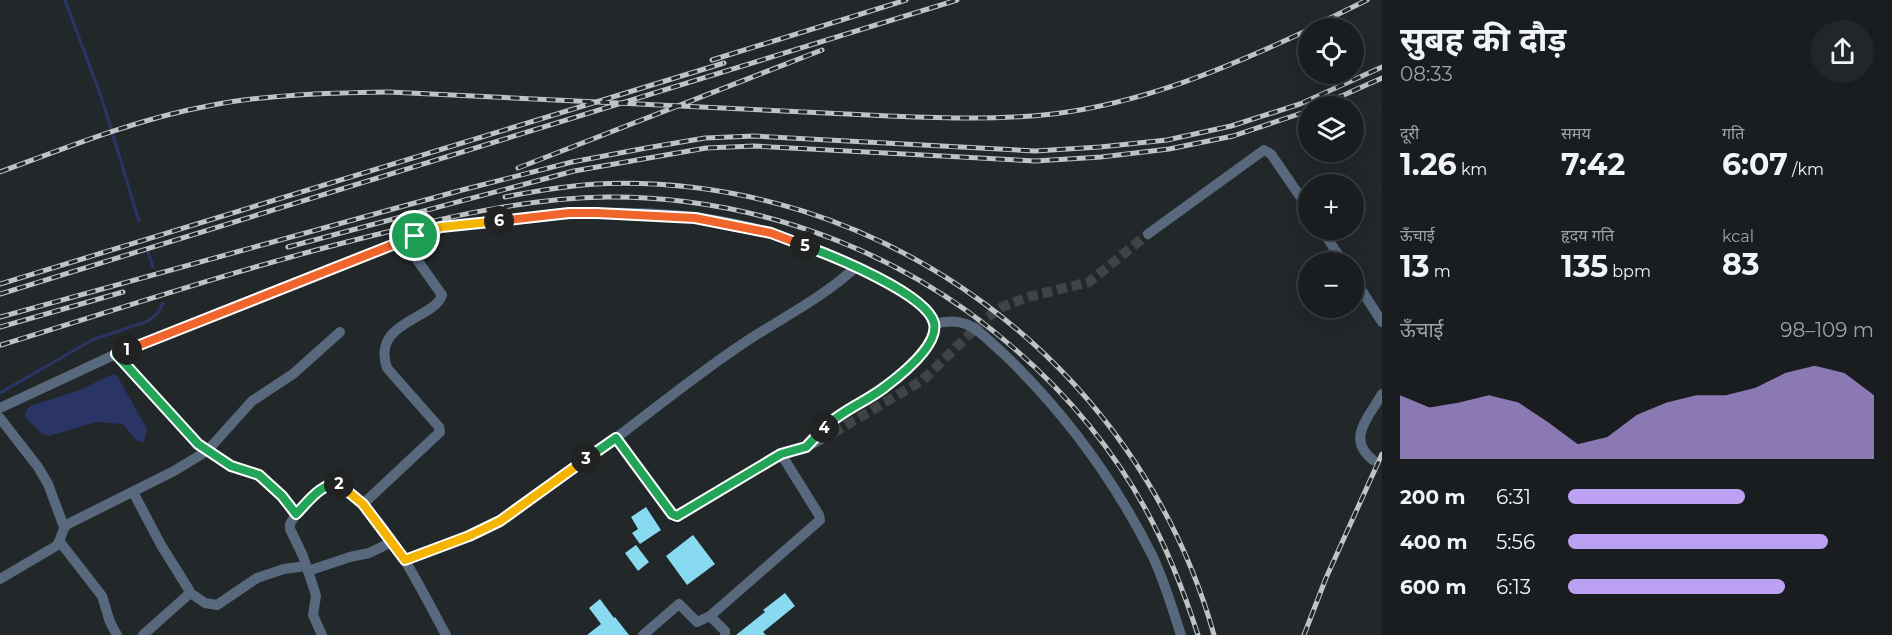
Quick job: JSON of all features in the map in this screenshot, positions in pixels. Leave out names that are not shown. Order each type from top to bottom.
[{"type":"street","points":[[1148,234],[1264,150],[1272,154],[1298,193]]},
{"type":"street","points":[[0,408],[116,354],[441,227],[569,213],[653,215],[695,218],[771,233],[856,267],[899,290],[930,314],[934,324],[926,349],[884,388],[830,421],[806,447]]},
{"type":"street","points":[[363,504],[441,432],[387,368],[386,363],[388,342],[391,336],[410,320],[438,302],[442,295],[403,240]]},
{"type":"street","points":[[405,560],[469,536],[500,521],[752,337],[821,296],[856,267]]},
{"type":"street","points":[[1364,295],[1382,322]]},
{"type":"street","points":[[934,324],[954,321],[968,324],[983,334],[1023,373],[1074,429],[1114,486],[1152,555],[1181,635]]},
{"type":"street","points":[[64,527],[207,451],[252,401],[293,374],[340,332]]},
{"type":"street","points":[[116,354],[189,436],[231,466],[259,475],[282,496],[296,514]]},
{"type":"street","points":[[1372,460],[1363,449],[1359,435],[1382,394]]},
{"type":"street","points":[[0,418],[38,467],[48,484],[64,527],[60,542],[52,550],[0,579]]},
{"type":"street","points":[[616,438],[672,514],[677,516],[781,454],[806,447],[833,434]]},
{"type":"street","points":[[644,635],[678,604],[697,622],[710,616],[820,520],[781,454]]},
{"type":"street","points":[[322,635],[313,615],[316,596],[290,524],[296,514],[317,493],[334,483],[341,484],[363,504],[392,542],[405,560],[446,635]]},
{"type":"street","points":[[133,492],[189,592],[205,603],[217,604],[257,578],[278,570],[307,568],[369,554],[392,542]]},
{"type":"street","points":[[60,542],[102,596],[110,622],[117,635]]},
{"type":"street","points":[[146,635],[189,592]]},
{"type":"street","points":[[710,616],[725,631],[725,635]]},
{"type":"water","points":[[111,375],[116,375],[119,379],[147,429],[144,442],[137,441],[123,424],[96,422],[49,436],[41,433],[25,417],[30,406],[80,390]]},
{"type":"building","points":[[646,507],[661,530],[640,544],[632,533],[638,529],[631,517]]},
{"type":"building","points":[[693,535],[715,564],[687,585],[666,556]]},
{"type":"building","points":[[636,545],[649,562],[638,571],[625,553]]},
{"type":"building","points":[[785,593],[795,606],[763,632],[766,635],[736,635],[765,612],[763,610]]},
{"type":"building","points":[[600,599],[629,635],[587,635],[601,624],[589,608]]},
{"type":"waterway","points":[[65,0],[102,99],[139,221]]},
{"type":"waterway","points":[[148,252],[153,267]]},
{"type":"waterway","points":[[0,393],[92,340],[148,321],[157,314],[163,303]]},
{"type":"tunnel","points":[[833,433],[923,380],[986,318],[1002,307],[1028,297],[1089,282],[1148,234]]},
{"type":"railway","points":[[712,60],[906,0]]},
{"type":"railway","points":[[0,294],[957,0]]},
{"type":"railway","points":[[1330,18],[1367,0]]},
{"type":"railway","points":[[0,172],[103,134],[155,118],[231,102],[298,95],[389,92],[889,116],[992,118],[1053,114],[1086,109],[1152,93],[1247,58],[1298,35]]},
{"type":"railway","points":[[518,168],[822,50]]},
{"type":"railway","points":[[0,284],[724,63]]},
{"type":"railway","points":[[0,317],[462,190],[572,162],[646,148],[705,138],[754,136],[1035,151],[1167,140],[1231,126],[1300,104],[1382,67]]},
{"type":"railway","points":[[1342,96],[1382,78]]},
{"type":"railway","points":[[288,247],[574,171],[706,148],[754,146],[1035,161],[1101,157],[1169,149],[1233,136],[1298,114]]},
{"type":"railway","points":[[505,197],[596,184],[701,188],[802,211],[896,249],[983,303],[1060,369],[1125,448],[1177,537],[1214,635]]},
{"type":"railway","points":[[1,345],[191,286],[335,245],[410,226],[522,204],[607,197],[703,204],[750,213],[841,242],[885,262],[927,285],[967,311],[1020,353],[1090,426],[1129,481],[1154,525],[1168,556],[1198,635]]},
{"type":"railway","points":[[0,327],[123,292]]},
{"type":"railway","points":[[1304,635],[1326,578],[1382,454]]},
{"type":"route","points":[[569,213],[643,214],[733,224],[771,233],[831,256],[899,290],[930,314],[934,324],[932,336],[926,349],[908,368],[884,388],[830,421],[806,447],[781,454],[680,516],[672,514],[616,438],[500,521],[469,536],[405,560],[363,504],[341,484],[334,483],[317,493],[296,514],[282,496],[259,475],[231,466],[207,451],[189,436],[116,354],[415,236],[441,227],[569,213]]}]
